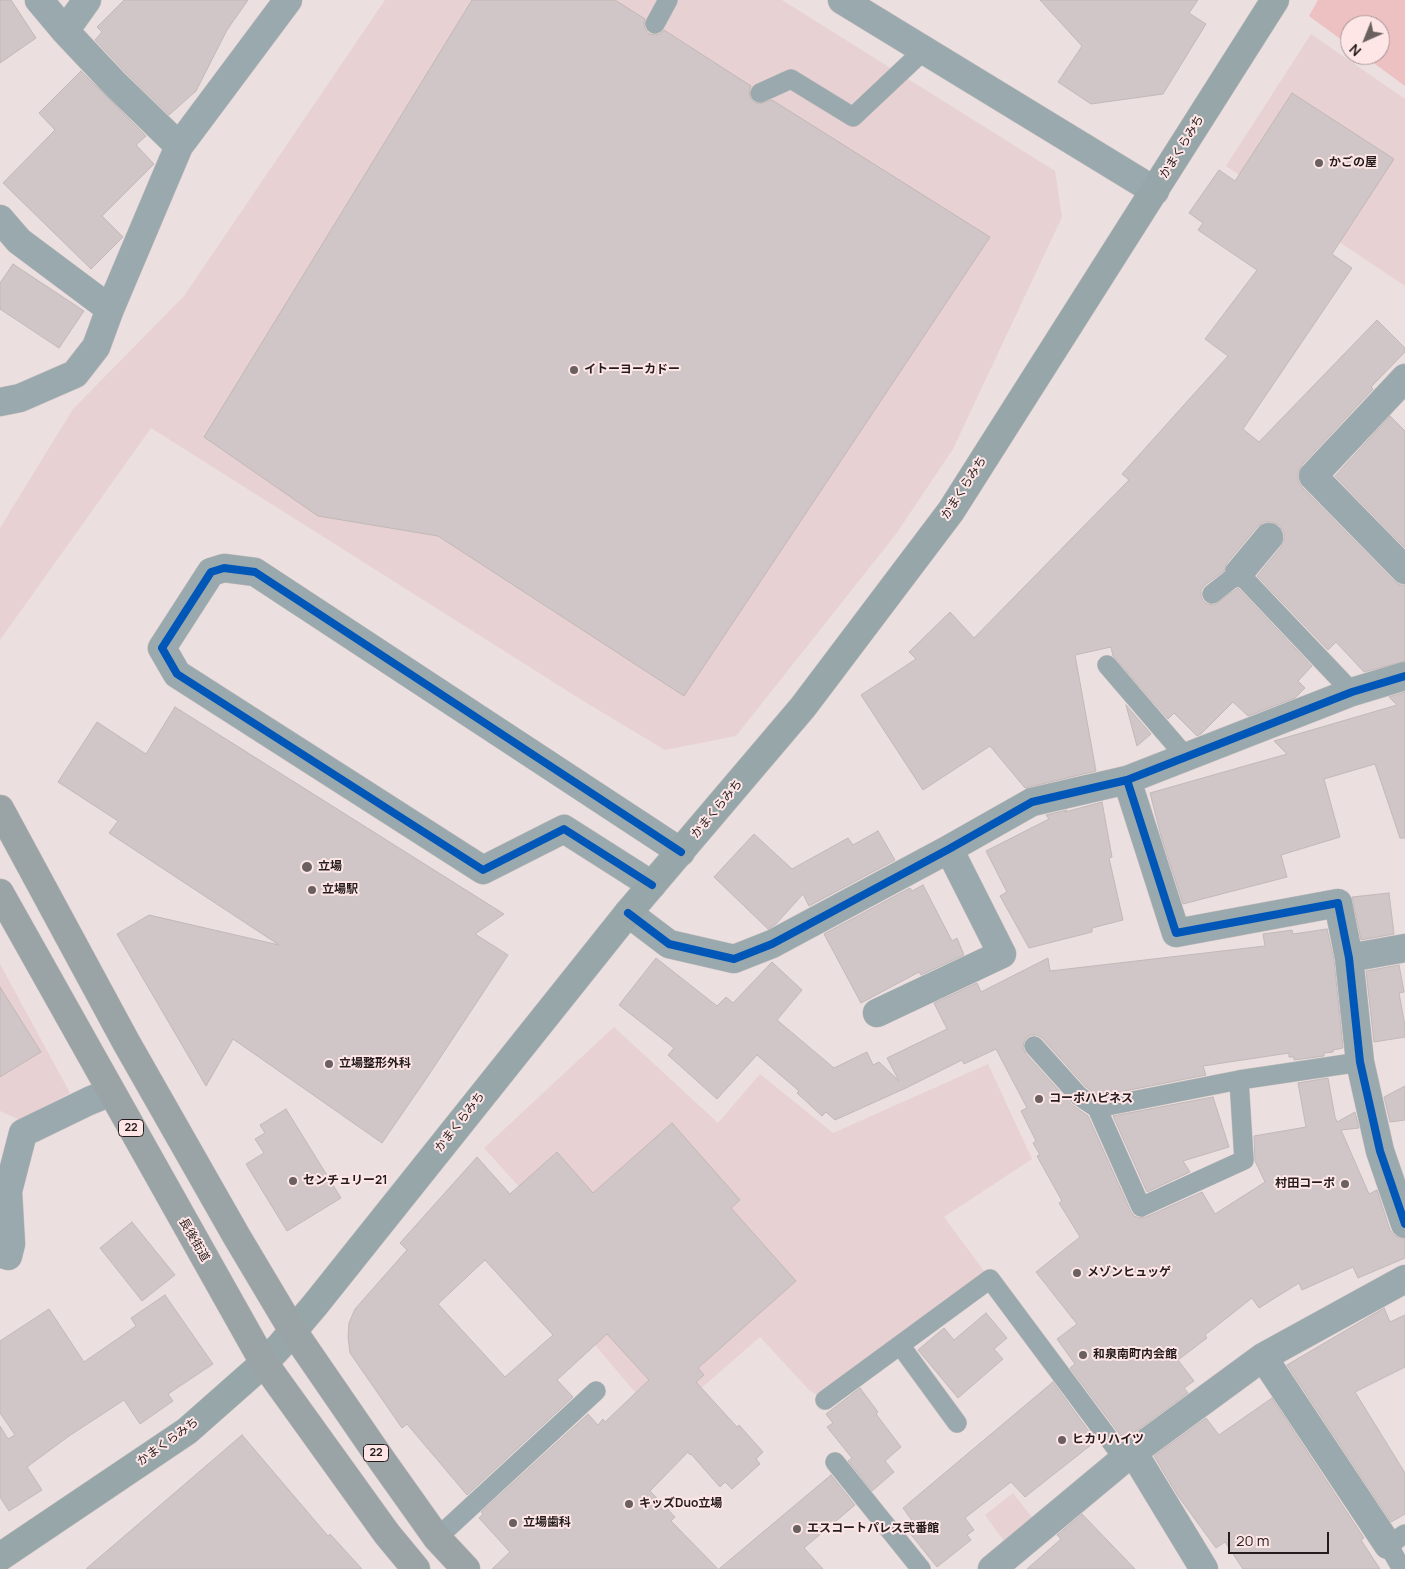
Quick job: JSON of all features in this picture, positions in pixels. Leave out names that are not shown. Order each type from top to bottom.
[{"type":"main road","name":"かまくらみち","points":[[5,1561],[187,1431],[264,1363],[293,1331],[364,1244],[474,1103],[628,913],[803,707],[951,511],[1275,0]]},
{"type":"main road","name":"22","points":[[0,809],[126,1042],[293,1331],[438,1538],[466,1569]]},
{"type":"main road","name":"長後街道","points":[[0,894],[264,1363],[386,1534],[416,1569]]},
{"type":"street","points":[[39,0],[65,31],[115,84],[179,146]]},
{"type":"street","points":[[65,31],[88,0]]},
{"type":"street","points":[[0,402],[20,398],[75,374],[96,348],[179,146],[288,0]]},
{"type":"street","points":[[842,0],[1155,191]]},
{"type":"street","points":[[0,219],[19,241],[110,310]]},
{"type":"street","points":[[1405,378],[1313,476],[1405,570]]},
{"type":"street","points":[[1239,573],[1269,537]]},
{"type":"street","points":[[652,885],[564,829],[483,870],[177,674],[162,648],[211,572],[224,568],[255,572],[681,852]]},
{"type":"street","points":[[628,913],[669,944],[734,959],[772,944],[1032,802],[1127,780],[1352,692],[1405,676]]},
{"type":"street","points":[[1127,780],[1176,933],[1338,903],[1349,958],[1360,1062],[1380,1151],[1405,1224]]},
{"type":"street","points":[[877,1013],[1002,954],[949,849]]},
{"type":"street","points":[[1349,958],[1405,948]]},
{"type":"street","points":[[0,1253],[8,1256],[11,1244],[8,1192],[23,1133],[111,1092]]},
{"type":"street","points":[[992,1569],[1128,1455],[1263,1356],[1405,1279]]},
{"type":"street","points":[[1263,1356],[1396,1540]]},
{"type":"street","points":[[1128,1455],[1204,1569]]},
{"type":"lane","points":[[655,24],[668,0]]},
{"type":"lane","points":[[760,93],[791,79],[852,117],[923,50]]},
{"type":"lane","points":[[1212,594],[1239,573],[1352,692]]},
{"type":"lane","points":[[1107,665],[1186,757]]},
{"type":"lane","points":[[1034,1046],[1079,1096],[1097,1108],[1141,1207],[1244,1160],[1239,1080]]},
{"type":"lane","points":[[1097,1108],[1239,1080],[1360,1062]]},
{"type":"lane","points":[[825,1400],[990,1279],[1128,1455]]},
{"type":"lane","points":[[900,1345],[957,1423]]},
{"type":"lane","points":[[438,1538],[596,1391]]},
{"type":"lane","points":[[835,1462],[921,1569]]},
{"type":"lane","points":[[1396,1540],[1402,1569]]},
{"type":"shaded area","name":"イトーヨーカドー","points":[[385,0],[782,0],[1055,171],[1062,217],[953,449],[896,534],[736,736],[665,750],[585,702],[151,428],[0,640],[0,528],[73,409],[184,296]]},
{"type":"shaded area","points":[[1318,0],[1405,0],[1405,86],[1377,65],[1390,65],[1390,15],[1340,15],[1340,39],[1309,16]]},
{"type":"shaded area","points":[[1311,34],[1340,54],[1340,65],[1356,65],[1405,99],[1405,286],[1226,166]]},
{"type":"shaded area","points":[[0,964],[70,1093],[20,1120],[0,1111]]},
{"type":"shaded area","points":[[614,1027],[718,1123],[760,1074],[833,1133],[988,1064],[1032,1159],[944,1217],[990,1279],[825,1400],[809,1390],[760,1337],[661,1423],[574,1320],[611,1288],[484,1148]]},
{"type":"shaded area","points":[[1013,1493],[1034,1520],[1006,1544],[985,1515]]},
{"type":"building","points":[[0,0],[11,0],[36,38],[0,63]]},
{"type":"building","points":[[124,0],[248,0],[227,30],[196,91],[169,115],[95,40],[102,32],[97,27]]},
{"type":"building","name":"イトーヨーカドー","points":[[472,0],[615,0],[645,19],[645,29],[649,34],[660,34],[664,30],[751,86],[749,91],[750,97],[754,102],[759,104],[772,100],[990,237],[684,696],[438,536],[318,516],[204,437]]},
{"type":"building","points":[[1040,0],[1198,0],[1189,13],[1206,24],[1163,94],[1091,104],[1058,82],[1082,46]]},
{"type":"building","points":[[81,71],[146,136],[136,145],[154,164],[102,216],[123,237],[91,269],[3,183],[55,130],[39,113]]},
{"type":"building","points":[[1292,93],[1394,159],[1332,254],[1352,268],[1243,429],[1259,442],[1377,320],[1405,348],[1405,352],[1371,387],[1373,389],[1302,465],[1298,473],[1298,481],[1394,581],[1400,585],[1405,585],[1405,661],[1364,672],[1336,642],[1328,650],[1257,576],[1281,547],[1284,539],[1284,532],[1279,525],[1272,522],[1264,522],[1257,527],[1227,563],[1224,571],[1205,585],[1201,590],[1201,596],[1207,604],[1214,605],[1238,588],[1312,666],[1298,681],[1305,688],[1295,698],[1248,716],[1233,702],[1197,736],[1174,713],[1168,719],[1113,656],[1111,647],[1075,655],[1096,771],[1025,788],[990,746],[923,790],[861,695],[916,659],[909,652],[950,612],[974,638],[1129,480],[1122,474],[1228,356],[1205,339],[1257,270],[1198,230],[1203,223],[1189,213],[1219,170],[1235,181]]},
{"type":"building","points":[[13,264],[84,311],[59,348],[0,309],[0,283]]},
{"type":"building","points":[[1390,416],[1405,431],[1405,548],[1335,476]]},
{"type":"building","points":[[1405,692],[1405,838],[1400,838],[1375,764],[1324,779],[1340,837],[1281,855],[1287,877],[1183,904],[1161,836],[1150,793],[1287,754],[1274,741],[1397,705],[1389,697]]},
{"type":"building","points":[[1126,705],[1151,734],[1137,746]]},
{"type":"building","points":[[175,707],[504,914],[475,934],[508,955],[382,1143],[233,1039],[206,1086],[117,934],[149,915],[279,945],[109,833],[118,821],[58,782],[97,722],[146,754]]},
{"type":"building","points":[[1102,802],[1112,857],[1109,858],[1123,920],[1092,928],[1092,932],[1029,948],[1000,896],[1007,892],[986,851],[1049,819],[1046,815]]},
{"type":"building","points":[[878,831],[895,860],[809,906],[803,894],[776,924],[768,929],[714,877],[754,834],[792,869],[848,838],[853,845]]},
{"type":"building","points":[[923,885],[952,941],[957,938],[964,955],[921,975],[919,972],[861,1003],[824,934],[910,888],[912,891]]},
{"type":"building","points":[[1389,893],[1394,934],[1361,940],[1352,897]]},
{"type":"building","points":[[1327,929],[1334,960],[1343,1048],[1324,1053],[1324,1056],[1294,1060],[1294,1057],[1289,1057],[1289,1053],[1203,1066],[1206,1075],[1099,1096],[1086,1087],[1042,1038],[1037,1035],[1031,1035],[1024,1042],[1023,1048],[1026,1054],[1071,1104],[1088,1116],[1131,1212],[1139,1218],[1146,1217],[1202,1192],[1215,1214],[1265,1182],[1255,1161],[1254,1136],[1306,1127],[1298,1083],[1328,1078],[1337,1122],[1355,1112],[1359,1128],[1341,1130],[1369,1194],[1377,1190],[1390,1230],[1395,1236],[1405,1239],[1405,1258],[1358,1278],[1353,1267],[1302,1290],[1299,1283],[1259,1308],[1252,1298],[1205,1335],[1207,1338],[1178,1360],[1194,1381],[1184,1388],[1188,1393],[1124,1440],[1070,1368],[1075,1364],[1057,1339],[1077,1324],[1036,1272],[1080,1237],[1059,1203],[1062,1201],[1037,1156],[1040,1155],[1033,1143],[1036,1141],[1021,1111],[1027,1108],[996,1049],[964,1064],[962,1060],[835,1120],[826,1112],[822,1116],[797,1093],[799,1091],[757,1055],[717,1099],[668,1055],[674,1048],[619,1005],[656,958],[717,1006],[726,997],[733,1003],[772,962],[802,990],[777,1020],[834,1068],[867,1052],[873,1065],[879,1062],[899,1081],[887,1058],[947,1029],[934,1003],[977,983],[981,992],[1048,958],[1050,971],[1265,946],[1263,934],[1292,930],[1293,934]]},
{"type":"building","points":[[1399,965],[1404,992],[1399,993],[1405,1037],[1374,1042],[1366,971]]},
{"type":"building","points":[[0,987],[41,1052],[0,1077]]},
{"type":"building","points":[[1405,1086],[1405,1120],[1390,1122],[1384,1097]]},
{"type":"building","points":[[1213,1097],[1229,1147],[1183,1161],[1190,1172],[1147,1192],[1113,1116]]},
{"type":"building","name":"センチュリー21","points":[[286,1109],[341,1198],[287,1231],[246,1164],[264,1153],[255,1139],[265,1133],[260,1125]]},
{"type":"building","points":[[672,1123],[740,1200],[731,1208],[796,1281],[698,1368],[704,1375],[696,1382],[763,1452],[756,1459],[760,1464],[732,1489],[725,1482],[720,1487],[688,1452],[650,1491],[675,1517],[671,1521],[718,1569],[492,1569],[510,1552],[479,1518],[483,1514],[481,1512],[588,1414],[598,1425],[603,1419],[605,1422],[649,1380],[607,1334],[557,1380],[573,1397],[467,1495],[407,1424],[402,1428],[350,1353],[349,1323],[355,1309],[407,1250],[400,1243],[477,1157],[510,1194],[557,1152],[593,1193]],"holes":[[[485,1260],[553,1335],[505,1377],[438,1304]]]},
{"type":"building","points":[[132,1222],[175,1275],[142,1301],[100,1248]]},
{"type":"building","points":[[165,1295],[213,1364],[168,1394],[173,1401],[140,1424],[124,1400],[69,1436],[27,1467],[42,1490],[9,1511],[0,1497],[0,1426],[8,1439],[15,1435],[0,1413],[0,1341],[49,1309],[84,1362],[136,1326],[131,1318]]},
{"type":"building","points":[[1384,1308],[1390,1322],[1405,1315],[1405,1367],[1355,1392],[1405,1473],[1405,1514],[1391,1522],[1287,1365]]},
{"type":"building","points":[[986,1313],[1007,1338],[994,1349],[1003,1359],[958,1398],[918,1350],[944,1328],[954,1340]]},
{"type":"building","points":[[1053,1382],[1096,1441],[1025,1497],[1011,1482],[965,1518],[974,1530],[967,1535],[971,1540],[937,1567],[909,1532],[916,1526],[903,1508]]},
{"type":"building","points":[[860,1388],[878,1412],[876,1414],[901,1447],[885,1461],[894,1472],[872,1491],[848,1461],[852,1458],[827,1427],[833,1423],[826,1414]]},
{"type":"building","points":[[1272,1398],[1364,1538],[1361,1540],[1380,1569],[1243,1569],[1225,1542],[1216,1548],[1178,1496],[1154,1456],[1206,1418],[1219,1435]]},
{"type":"building","points":[[242,1435],[328,1536],[330,1534],[362,1569],[86,1569]]},
{"type":"building","name":"エスコートパレス弐番館","points":[[831,1475],[855,1505],[804,1548],[823,1569],[719,1569]]},
{"type":"building","points":[[1082,1514],[1135,1569],[1027,1569],[1061,1539],[1057,1535]]},
{"type":"cycle path","points":[[652,885],[564,829],[483,870],[177,674],[162,648],[211,572],[224,568],[255,572],[681,852]]},
{"type":"cycle path","points":[[628,913],[669,944],[734,959],[772,944],[1032,802],[1127,780],[1352,692],[1405,676]]},
{"type":"cycle path","points":[[1127,780],[1176,933],[1338,903],[1349,958],[1360,1062],[1380,1151],[1405,1224]]},
{"type":"place","name":"かごの屋","points":[[1319,163]]},
{"type":"place","name":"イトーヨーカドー","points":[[574,370]]},
{"type":"place","name":"立場","points":[[307,867]]},
{"type":"place","name":"立場駅","points":[[312,890]]},
{"type":"place","name":"立場整形外科","points":[[329,1064]]},
{"type":"place","name":"コーポハピネス","points":[[1039,1099]]},
{"type":"place","name":"センチュリー21","points":[[293,1181]]},
{"type":"place","name":"村田コーポ","points":[[1345,1184]]},
{"type":"place","name":"メゾンヒュッゲ","points":[[1077,1273]]},
{"type":"place","name":"和泉南町内会館","points":[[1083,1355]]},
{"type":"place","name":"ヒカリハイツ","points":[[1062,1440]]},
{"type":"place","name":"キッズDuo立場","points":[[629,1504]]},
{"type":"place","name":"立場歯科","points":[[513,1523]]},
{"type":"place","name":"エスコートパレス弐番館","points":[[797,1529]]}]
